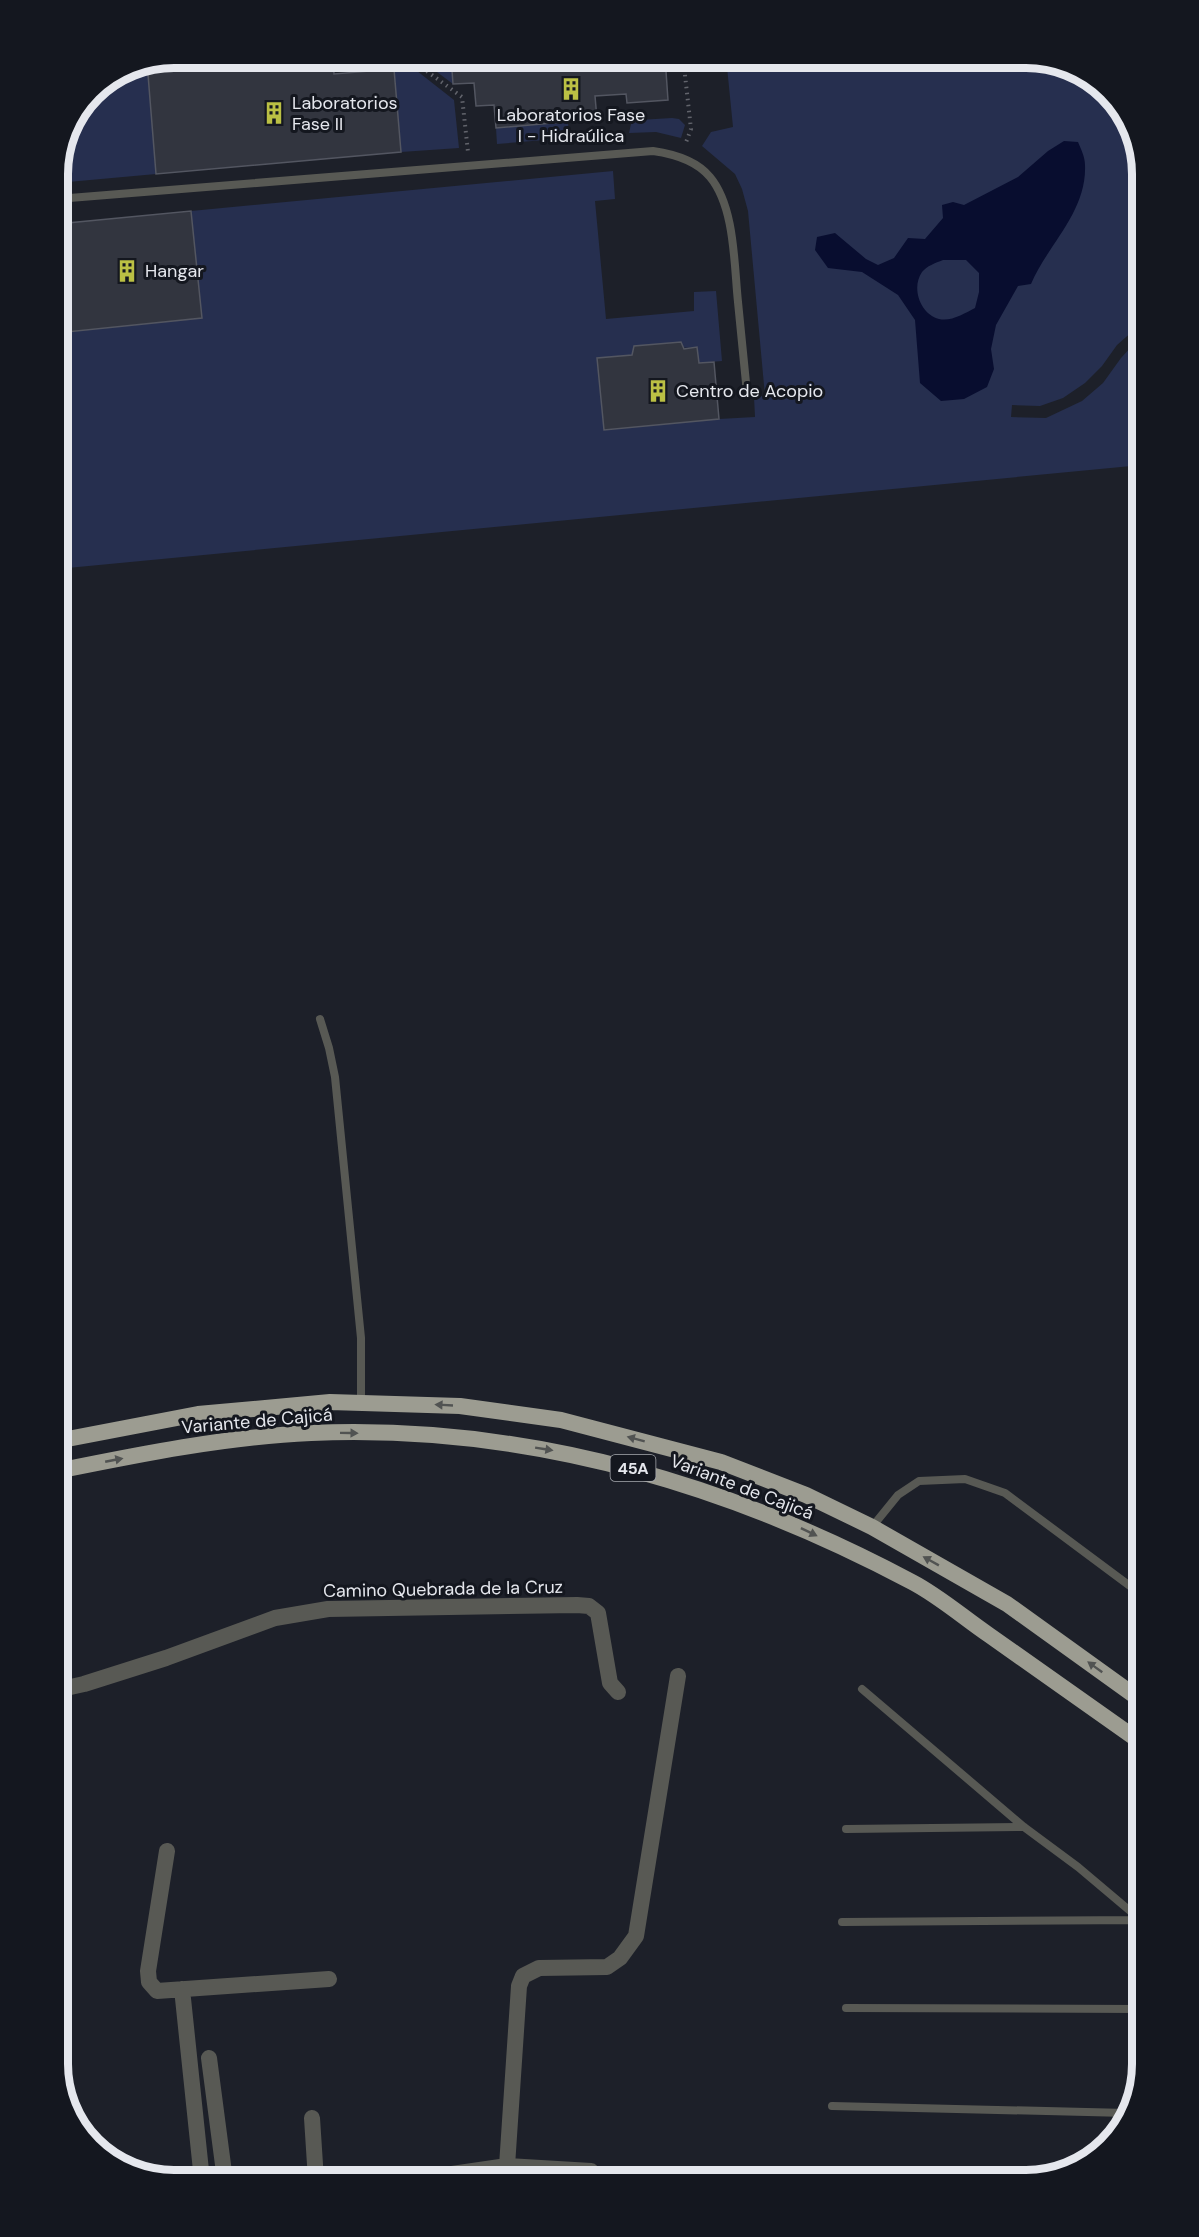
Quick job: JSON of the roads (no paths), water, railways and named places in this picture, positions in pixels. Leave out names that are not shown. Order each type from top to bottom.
[{"type":"highway","name":"Variante de Cajicá","points":[[68,1439],[198,1414],[330,1402],[361,1401],[460,1406],[561,1420],[721,1462],[806,1495],[872,1527],[1007,1604],[1132,1694]]},
{"type":"highway","name":"Variante de Cajicá","points":[[68,1469],[202,1443],[312,1433],[421,1434],[544,1449],[630,1467],[778,1517],[915,1583],[1132,1736]]},
{"type":"street","name":"Camino Quebrada de la Cruz","points":[[68,1688],[166,1658],[275,1618],[317,1611],[589,1606],[598,1613],[610,1683],[618,1692]]},
{"type":"street","points":[[505,2169],[519,1986],[523,1976],[539,1968],[608,1967],[621,1958],[636,1936],[678,1676]]},
{"type":"street","points":[[167,1851],[148,1971],[149,1982],[157,1991],[329,1979]]},
{"type":"street","points":[[182,1989],[201,2169]]},
{"type":"street","points":[[209,2058],[224,2169]]},
{"type":"street","points":[[312,2118],[315,2169]]},
{"type":"lane","points":[[68,198],[653,151],[676,155],[694,164],[710,177],[724,202],[732,239],[747,393]]},
{"type":"lane","points":[[320,1019],[335,1077],[361,1338],[361,1401]]},
{"type":"lane","points":[[872,1527],[898,1495],[919,1481],[965,1479],[1005,1493],[1132,1588]]},
{"type":"lane","points":[[862,1689],[1024,1827],[1078,1867],[1132,1912]]},
{"type":"lane","points":[[846,1828],[1024,1827]]},
{"type":"lane","points":[[843,1922],[1132,1920]]},
{"type":"lane","points":[[846,2008],[1132,2009]]},
{"type":"lane","points":[[832,2106],[1119,2113]]},
{"type":"place","name":"Laboratorios Fase I - Hidraúlica","points":[[571,89]]},
{"type":"place","name":"Laboratorios Fase II","points":[[274,113]]},
{"type":"place","name":"Hangar","points":[[127,271]]},
{"type":"place","name":"Centro de Acopio","points":[[658,391]]}]
